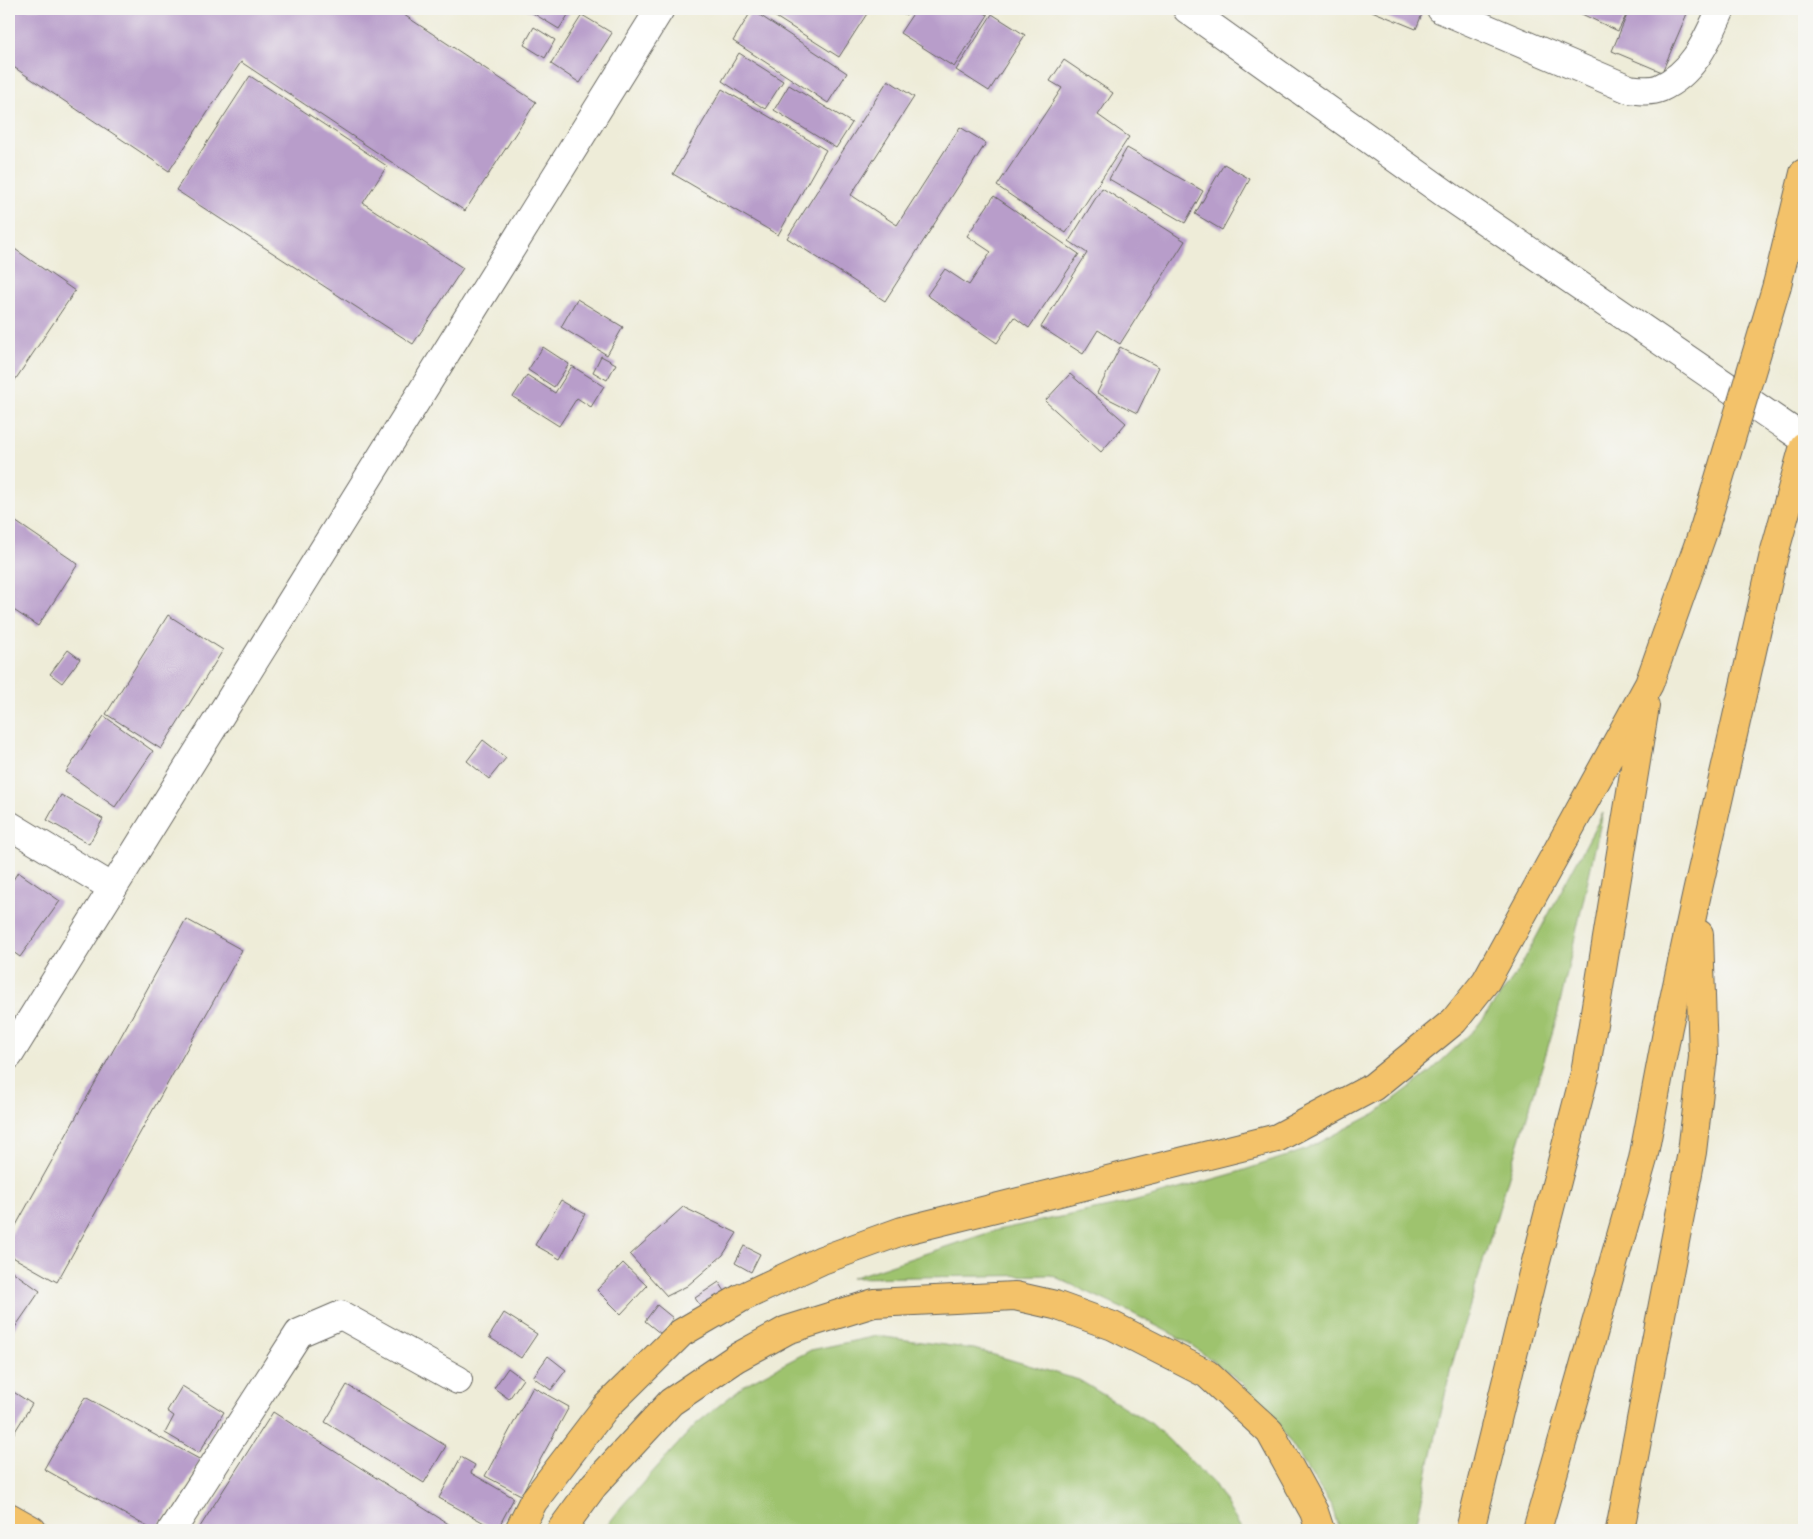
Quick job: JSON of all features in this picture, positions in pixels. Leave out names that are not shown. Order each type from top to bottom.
[{"type":"highway","points":[[519,1530],[534,1502],[605,1408],[681,1333],[741,1298],[822,1260],[902,1230],[1150,1171],[1277,1138],[1373,1087],[1454,1021],[1486,981],[1649,684],[1704,529],[1776,285],[1804,173]]},
{"type":"highway","points":[[1537,1530],[1643,1159],[1668,1027],[1697,893],[1774,554],[1804,446]]},
{"type":"highway","points":[[1470,1530],[1532,1277],[1585,1073],[1649,684]]},
{"type":"highway","points":[[1620,1530],[1692,1152],[1703,1057],[1697,893]]},
{"type":"highway","points":[[561,1530],[594,1485],[671,1402],[736,1358],[787,1330],[874,1303],[1015,1296],[1055,1306],[1113,1326],[1207,1374],[1270,1432],[1314,1512],[1320,1530]]},
{"type":"highway","points":[[9,1516],[32,1530]]},
{"type":"street","points":[[9,1055],[660,9]]},
{"type":"street","points":[[1187,9],[1443,192],[1804,439]]},
{"type":"street","points":[[1441,9],[1629,89],[1644,90],[1659,88],[1689,67],[1703,49],[1721,9]]},
{"type":"street","points":[[9,825],[113,888]]},
{"type":"street","points":[[172,1530],[299,1333],[341,1314],[458,1380]]},
{"type":"green space","points":[[1603,813],[1557,1017],[1451,1368],[1415,1530],[1339,1530],[1332,1507],[1288,1439],[1241,1382],[1187,1342],[1132,1313],[1051,1275],[851,1278],[997,1230],[1133,1202],[1235,1173],[1305,1150],[1376,1113],[1430,1072],[1476,1028],[1517,973]]},
{"type":"green space","points":[[877,1336],[974,1349],[1079,1380],[1152,1424],[1213,1482],[1242,1530],[604,1530],[622,1506],[696,1424],[746,1384],[811,1350]]},
{"type":"building","points":[[9,9],[395,9],[536,102],[465,211],[241,62],[169,171],[9,64]]},
{"type":"building","points":[[526,9],[572,9],[559,29]]},
{"type":"building","points":[[763,9],[870,9],[839,57]]},
{"type":"building","points":[[897,9],[910,9],[906,15]]},
{"type":"building","points":[[916,9],[978,9],[988,15],[954,67],[900,33]]},
{"type":"building","points":[[1367,9],[1424,9],[1416,29]]},
{"type":"building","points":[[1571,9],[1689,9],[1662,72],[1612,51],[1629,10],[1618,31]]},
{"type":"building","points":[[752,10],[847,73],[828,103],[733,41]]},
{"type":"building","points":[[992,14],[1025,35],[989,91],[956,70]]},
{"type":"building","points":[[582,15],[612,33],[580,83],[551,64]]},
{"type":"building","points":[[534,27],[555,40],[545,58],[524,45]]},
{"type":"building","points":[[739,53],[783,81],[765,109],[722,81]]},
{"type":"building","points":[[1064,60],[1113,93],[1098,115],[1129,137],[1066,233],[997,186],[1062,88],[1050,81]]},
{"type":"building","points":[[250,76],[387,166],[363,203],[463,268],[413,344],[176,190]]},
{"type":"building","points":[[888,80],[914,97],[851,195],[897,225],[960,127],[986,143],[885,301],[787,238]]},
{"type":"building","points":[[789,85],[852,123],[836,148],[774,110]]},
{"type":"building","points":[[722,89],[826,150],[778,235],[673,174]]},
{"type":"building","points":[[1127,148],[1203,191],[1185,223],[1109,179]]},
{"type":"building","points":[[1224,164],[1250,179],[1222,230],[1195,214]]},
{"type":"building","points":[[1102,188],[1185,241],[1120,344],[1098,330],[1083,354],[1041,327],[1087,253],[1069,241]]},
{"type":"building","points":[[994,196],[1079,254],[1029,328],[1014,317],[997,343],[927,295],[945,269],[969,285],[991,252],[967,236]]},
{"type":"building","points":[[9,245],[75,291],[9,389]]},
{"type":"building","points":[[577,299],[623,327],[607,355],[561,327]]},
{"type":"building","points":[[543,347],[569,364],[554,387],[528,370]]},
{"type":"building","points":[[1120,347],[1159,367],[1137,413],[1097,393]]},
{"type":"building","points":[[601,356],[616,364],[607,380],[593,372]]},
{"type":"building","points":[[572,366],[604,386],[591,407],[577,398],[559,426],[513,397],[527,375],[555,393]]},
{"type":"building","points":[[1070,374],[1126,423],[1101,452],[1045,401]]},
{"type":"building","points":[[9,517],[78,564],[38,626],[9,607]]},
{"type":"building","points":[[168,615],[223,650],[161,749],[106,714]]},
{"type":"building","points":[[68,650],[80,659],[62,683],[50,674]]},
{"type":"building","points":[[104,716],[153,751],[115,807],[66,772]]},
{"type":"building","points":[[483,740],[506,758],[489,779],[467,761]]},
{"type":"building","points":[[61,795],[103,819],[89,844],[47,820]]},
{"type":"building","points":[[18,872],[60,901],[20,957],[9,949],[9,886]]},
{"type":"building","points":[[186,919],[242,950],[57,1282],[9,1255],[9,1238]]},
{"type":"building","points":[[561,1200],[585,1214],[560,1259],[535,1245]]},
{"type":"building","points":[[683,1207],[737,1233],[723,1255],[687,1286],[667,1296],[630,1255]]},
{"type":"building","points":[[744,1246],[760,1254],[751,1272],[735,1263]]},
{"type":"building","points":[[623,1263],[647,1286],[621,1314],[597,1290]]},
{"type":"building","points":[[9,1269],[40,1291],[9,1336]]},
{"type":"building","points":[[719,1282],[728,1296],[704,1311],[695,1298]]},
{"type":"building","points":[[657,1305],[673,1318],[661,1334],[645,1321]]},
{"type":"building","points":[[504,1313],[537,1334],[521,1358],[489,1337]]},
{"type":"building","points":[[548,1356],[566,1370],[551,1390],[533,1377]]},
{"type":"building","points":[[508,1368],[523,1379],[509,1399],[494,1388]]},
{"type":"building","points":[[347,1385],[446,1446],[424,1483],[325,1422]]},
{"type":"building","points":[[182,1386],[224,1412],[199,1453],[165,1433],[174,1416],[167,1411]]},
{"type":"building","points":[[533,1387],[569,1407],[521,1495],[485,1476]]},
{"type":"building","points":[[9,1389],[32,1404],[9,1441]]},
{"type":"building","points":[[85,1397],[201,1460],[156,1530],[44,1469]]},
{"type":"building","points":[[273,1412],[458,1530],[198,1530]]},
{"type":"building","points":[[461,1457],[475,1465],[471,1473],[514,1498],[497,1530],[439,1498]]}]
